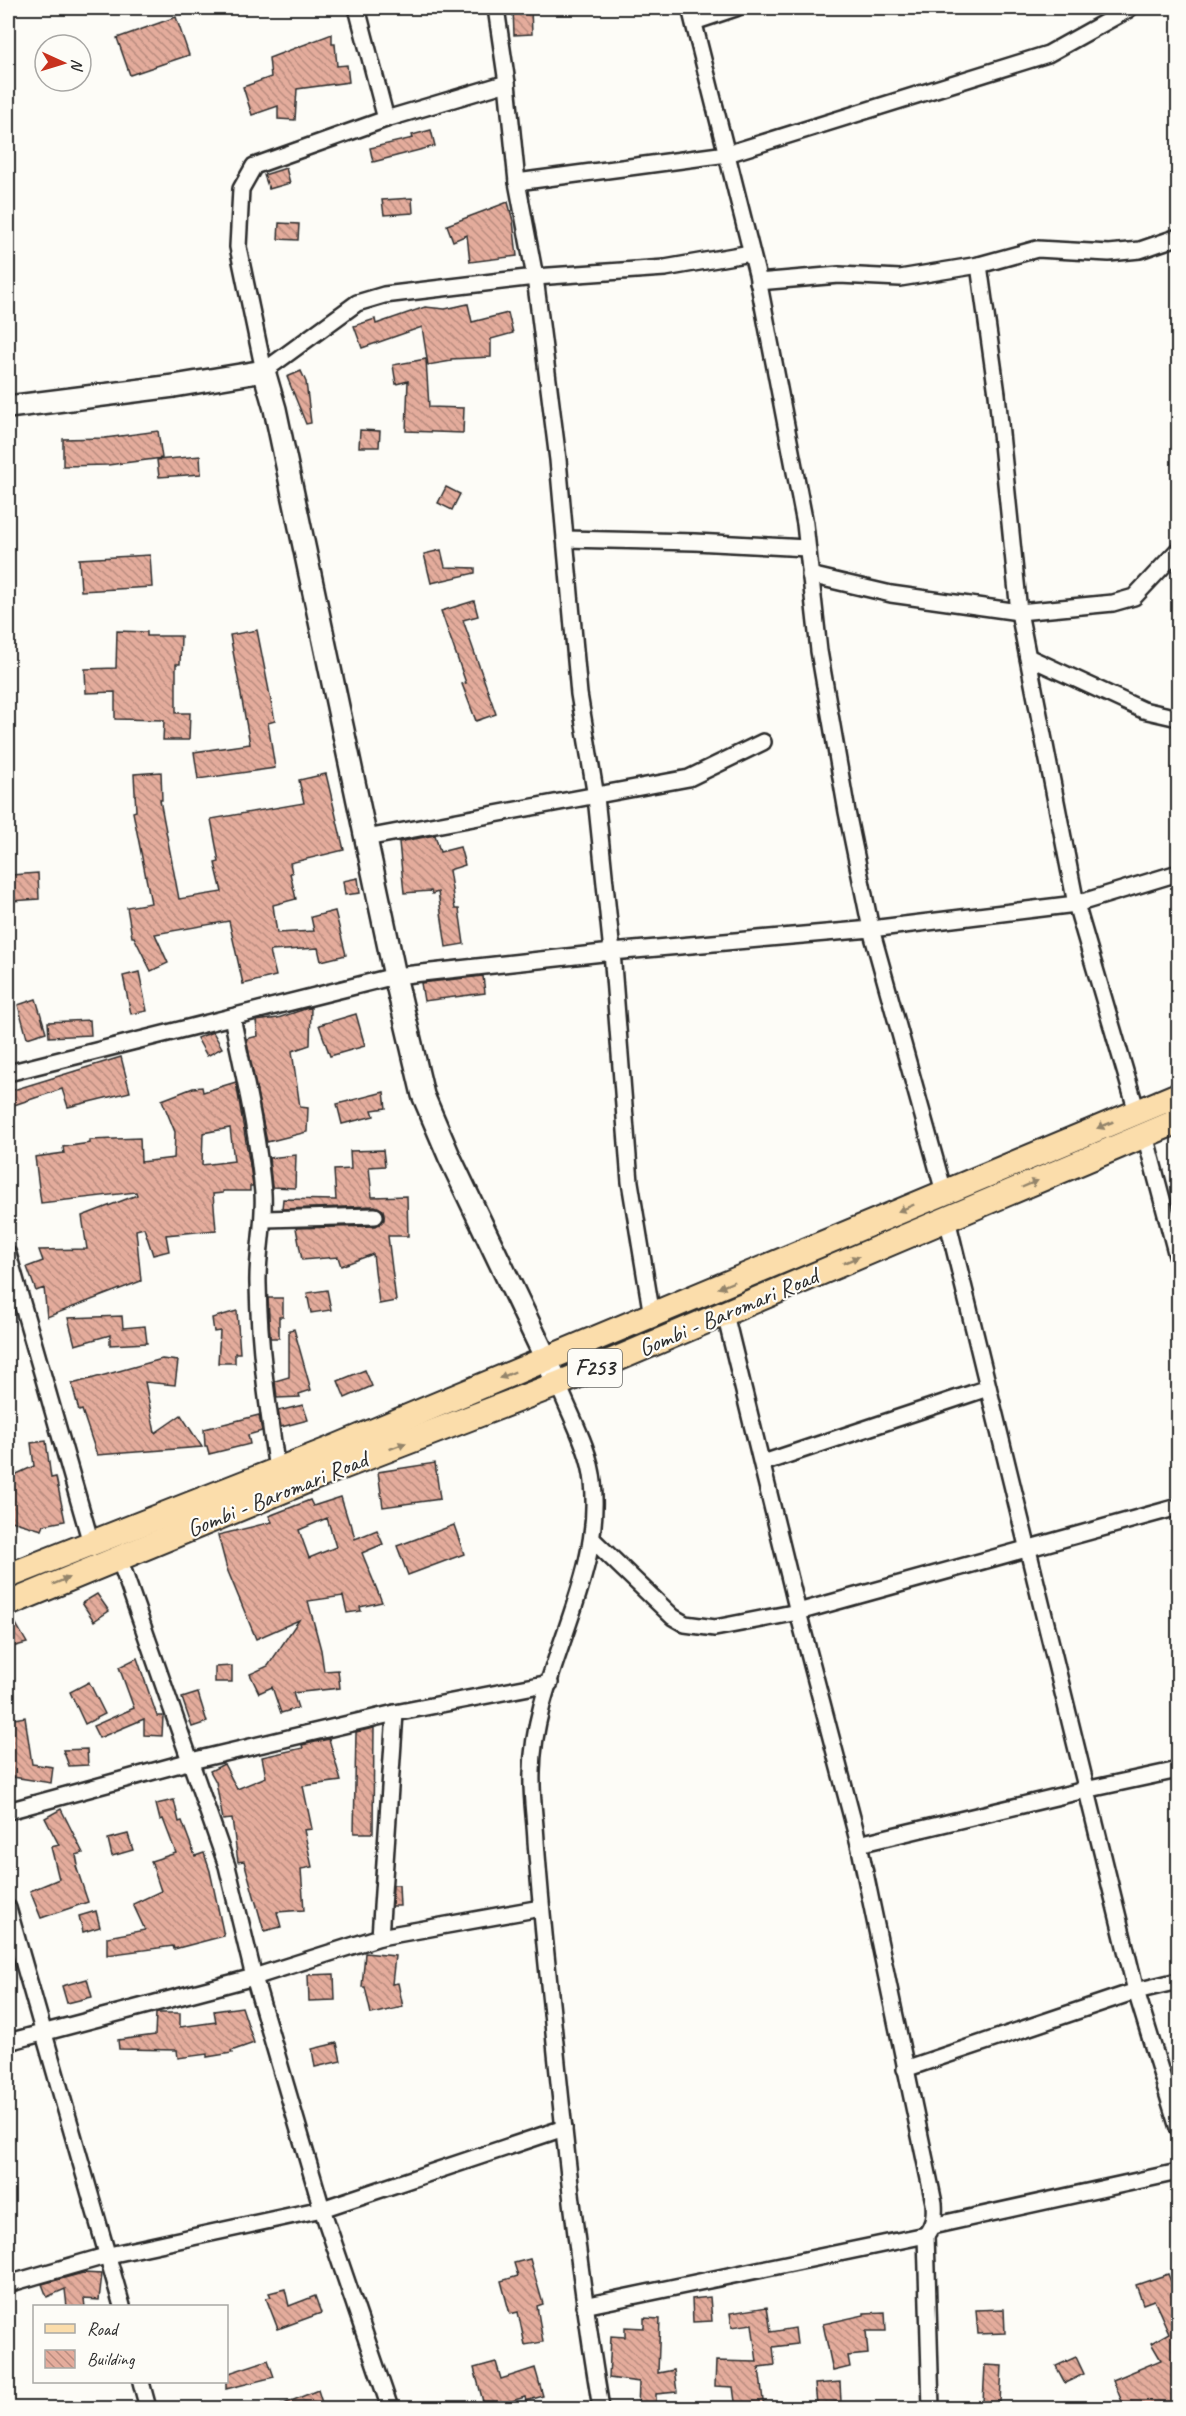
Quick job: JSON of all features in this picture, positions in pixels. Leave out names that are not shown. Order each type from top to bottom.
[{"type":"main road","name":"Gombi - Baromari Road","points":[[8,1576],[277,1470],[652,1316],[1179,1095]]},
{"type":"main road","name":"Gombi - Baromari Road","points":[[8,1604],[311,1479],[558,1384],[1179,1121]]},
{"type":"street","points":[[357,8],[386,120]]},
{"type":"street","points":[[496,8],[507,83],[517,182],[535,277],[565,539],[579,694],[596,796],[612,952],[630,1182],[652,1316]]},
{"type":"street","points":[[736,8],[692,15],[758,282],[805,524],[821,663],[847,812],[871,929],[944,1192]]},
{"type":"street","points":[[517,182],[727,154],[1048,54],[1129,9]]},
{"type":"street","points":[[507,83],[386,120],[254,166],[242,189],[238,247],[264,371],[275,409],[395,976],[423,1095],[449,1156],[558,1384],[587,1455],[593,1481],[592,1539],[539,1715],[532,1773],[541,1908],[564,2128],[584,2306],[601,2409]]},
{"type":"street","points":[[758,282],[839,275],[900,278],[979,265],[1037,249],[1109,253],[1140,250],[1179,237]]},
{"type":"street","points":[[8,407],[174,386],[264,371],[357,303],[384,295],[535,277],[665,268],[751,253]]},
{"type":"street","points":[[979,265],[997,394],[1019,612],[1076,904],[1137,1112]]},
{"type":"street","points":[[565,539],[695,542],[807,548]]},
{"type":"street","points":[[810,575],[891,594],[1019,612],[1113,603],[1134,597],[1179,550]]},
{"type":"street","points":[[1028,657],[1143,710],[1179,718]]},
{"type":"street","points":[[366,838],[688,778],[763,742]]},
{"type":"street","points":[[8,1073],[395,976],[612,952],[871,929],[1076,904],[1179,873]]},
{"type":"street","points":[[232,1017],[255,1131],[265,1219],[260,1233],[258,1254],[260,1349],[277,1470]]},
{"type":"street","points":[[1145,1135],[1179,1260]]},
{"type":"street","points":[[265,1219],[375,1216]]},
{"type":"street","points":[[947,1219],[1136,1991],[1179,2128]]},
{"type":"street","points":[[8,1254],[91,1543]]},
{"type":"street","points":[[724,1314],[763,1463],[798,1612],[859,1844],[934,2203],[935,2216],[929,2231],[931,2409]]},
{"type":"street","points":[[763,1463],[988,1388]]},
{"type":"street","points":[[592,1539],[673,1617],[685,1624],[715,1628],[798,1612],[1179,1507]]},
{"type":"street","points":[[119,1558],[227,1866],[254,1977],[322,2210],[390,2409]]},
{"type":"street","points":[[8,1811],[191,1761],[395,1713],[549,1683]]},
{"type":"street","points":[[380,1938],[395,1713]]},
{"type":"street","points":[[859,1844],[1179,1770]]},
{"type":"street","points":[[8,1908],[122,2305]]},
{"type":"street","points":[[8,2042],[254,1977],[380,1938],[541,1908]]},
{"type":"street","points":[[905,2069],[1136,1991],[1179,1981]]},
{"type":"street","points":[[8,2284],[109,2255],[322,2210],[564,2128]]},
{"type":"street","points":[[584,2306],[929,2231],[1179,2172]]},
{"type":"street","points":[[141,2383],[148,2409]]},
{"type":"building","points":[[513,8],[531,8],[532,34],[514,35]]},
{"type":"building","points":[[176,17],[189,55],[130,75],[117,38]]},
{"type":"building","points":[[332,34],[337,66],[347,65],[349,82],[297,89],[295,120],[278,119],[278,106],[252,115],[243,87],[271,77],[269,58]]},
{"type":"building","points":[[431,130],[435,146],[373,162],[370,148],[413,138],[412,135]]},
{"type":"building","points":[[286,168],[290,183],[269,189],[264,175]]},
{"type":"building","points":[[412,198],[413,213],[384,215],[382,200]]},
{"type":"building","points":[[508,202],[513,221],[517,256],[470,262],[467,235],[453,241],[447,225]]},
{"type":"building","points":[[279,223],[299,224],[298,240],[278,239]]},
{"type":"building","points":[[468,304],[472,322],[508,313],[513,333],[491,339],[491,357],[451,359],[451,361],[428,365],[422,327],[362,348],[354,326],[375,319],[376,324],[425,307],[445,309]]},
{"type":"building","points":[[426,359],[429,407],[464,408],[463,433],[406,431],[408,381],[396,384],[393,365]]},
{"type":"building","points":[[301,371],[306,382],[311,423],[306,424],[287,377]]},
{"type":"building","points":[[360,430],[380,431],[379,447],[359,447]]},
{"type":"building","points":[[158,431],[162,458],[108,465],[63,466],[63,439],[105,438]]},
{"type":"building","points":[[200,456],[201,474],[159,477],[157,460]]},
{"type":"building","points":[[446,487],[460,494],[452,510],[438,503]]},
{"type":"building","points":[[441,550],[445,567],[475,568],[475,573],[431,583],[424,554]]},
{"type":"building","points":[[150,555],[152,587],[81,591],[79,559]]},
{"type":"building","points":[[474,601],[478,616],[463,620],[496,714],[476,721],[462,684],[466,683],[441,611]]},
{"type":"building","points":[[257,630],[275,721],[268,723],[275,768],[198,779],[194,752],[250,744],[230,635]]},
{"type":"building","points":[[117,631],[147,632],[147,636],[181,636],[180,664],[176,664],[176,713],[190,713],[189,740],[163,740],[164,720],[115,719],[115,692],[86,693],[85,669],[116,668]]},
{"type":"building","points":[[161,772],[162,800],[160,800],[179,899],[222,892],[215,863],[219,862],[211,819],[304,803],[299,780],[326,774],[344,850],[290,863],[296,899],[273,905],[277,933],[314,931],[311,917],[335,911],[346,955],[321,961],[318,948],[270,951],[276,976],[243,984],[229,921],[155,934],[168,963],[151,971],[132,937],[127,907],[151,903],[133,812],[136,811],[134,774]]},
{"type":"building","points":[[435,835],[440,852],[460,847],[465,865],[449,870],[455,909],[459,909],[464,944],[446,947],[438,892],[432,894],[431,891],[404,893],[399,842]]},
{"type":"building","points":[[38,873],[39,899],[12,901],[11,875]]},
{"type":"building","points":[[358,878],[360,893],[345,895],[343,881]]},
{"type":"building","points":[[139,972],[147,1011],[131,1014],[123,976]]},
{"type":"building","points":[[483,976],[485,993],[424,1001],[421,983]]},
{"type":"building","points":[[36,999],[46,1032],[27,1038],[18,1005]]},
{"type":"building","points":[[311,1007],[310,1045],[292,1051],[300,1107],[308,1108],[307,1132],[267,1142],[246,1039],[258,1036],[256,1021],[278,1018]]},
{"type":"building","points":[[356,1014],[365,1046],[330,1056],[319,1025]]},
{"type":"building","points":[[90,1020],[91,1035],[49,1037],[48,1022]]},
{"type":"building","points":[[213,1032],[222,1048],[207,1056],[197,1038]]},
{"type":"building","points":[[121,1057],[130,1092],[68,1107],[62,1089],[14,1105],[10,1091]]},
{"type":"building","points":[[236,1082],[253,1186],[250,1186],[250,1191],[223,1191],[223,1193],[213,1194],[216,1230],[166,1235],[169,1251],[153,1255],[144,1228],[136,1230],[141,1281],[47,1317],[44,1288],[36,1291],[27,1267],[43,1261],[39,1250],[87,1249],[82,1216],[137,1195],[136,1192],[41,1203],[35,1157],[64,1153],[63,1147],[90,1143],[90,1140],[140,1138],[141,1162],[174,1158],[175,1132],[162,1100],[193,1088],[202,1087],[203,1092]],"holes":[[[230,1128],[234,1161],[202,1165],[203,1133]]]},
{"type":"building","points":[[384,1092],[386,1108],[372,1110],[374,1116],[342,1124],[337,1104]]},
{"type":"building","points":[[383,1150],[385,1166],[369,1167],[372,1197],[407,1196],[408,1236],[388,1236],[396,1301],[379,1304],[373,1254],[341,1266],[338,1257],[302,1260],[296,1228],[376,1226],[384,1220],[383,1210],[375,1206],[282,1209],[283,1199],[336,1200],[334,1170],[351,1169],[350,1151]]},
{"type":"building","points":[[296,1155],[295,1188],[272,1187],[269,1158]]},
{"type":"building","points":[[327,1290],[331,1310],[311,1313],[307,1293]]},
{"type":"building","points":[[268,1298],[283,1298],[283,1317],[279,1317],[279,1338],[270,1338]]},
{"type":"building","points":[[237,1311],[240,1353],[235,1353],[235,1363],[218,1363],[220,1331],[214,1332],[212,1318]]},
{"type":"building","points":[[122,1316],[123,1328],[145,1326],[147,1343],[110,1345],[110,1335],[75,1345],[68,1318]]},
{"type":"building","points":[[294,1329],[311,1390],[299,1394],[300,1397],[277,1398],[275,1381],[289,1377],[289,1330]]},
{"type":"building","points":[[162,1359],[178,1361],[175,1385],[145,1382],[155,1433],[181,1415],[202,1447],[97,1455],[82,1410],[79,1411],[72,1384]]},
{"type":"building","points":[[365,1370],[372,1386],[345,1398],[338,1381]]},
{"type":"building","points":[[303,1405],[308,1420],[281,1427],[278,1411]]},
{"type":"building","points":[[259,1415],[262,1431],[248,1435],[250,1444],[209,1454],[205,1446],[204,1429]]},
{"type":"building","points":[[46,1441],[51,1478],[56,1477],[65,1521],[44,1525],[42,1530],[8,1520],[8,1478],[34,1466],[31,1443]]},
{"type":"building","points":[[435,1463],[440,1499],[383,1507],[378,1472]]},
{"type":"building","points":[[341,1497],[355,1539],[377,1530],[383,1544],[362,1553],[382,1602],[360,1607],[361,1611],[347,1613],[343,1596],[308,1601],[324,1671],[338,1670],[340,1688],[293,1693],[298,1708],[281,1713],[272,1687],[259,1693],[250,1674],[268,1666],[299,1620],[256,1639],[227,1569],[218,1535],[272,1522],[269,1516],[310,1500],[313,1506]],"holes":[[[327,1518],[336,1547],[309,1558],[299,1530]]]},
{"type":"building","points":[[454,1525],[464,1554],[408,1575],[397,1546]]},
{"type":"building","points":[[97,1594],[109,1611],[94,1621],[82,1603]]},
{"type":"building","points":[[12,1617],[27,1643],[8,1648],[8,1618]]},
{"type":"building","points":[[137,1658],[157,1716],[163,1716],[162,1736],[144,1735],[144,1719],[99,1738],[93,1726],[134,1708],[119,1667]]},
{"type":"building","points":[[232,1666],[232,1682],[215,1682],[215,1667]]},
{"type":"building","points":[[89,1682],[105,1714],[85,1724],[70,1692]]},
{"type":"building","points":[[198,1693],[207,1722],[192,1727],[182,1698]]},
{"type":"building","points":[[25,1717],[32,1764],[53,1767],[51,1783],[13,1777],[8,1743],[8,1720]]},
{"type":"building","points":[[374,1728],[373,1833],[354,1833],[356,1732]]},
{"type":"building","points":[[329,1739],[341,1781],[303,1786],[312,1829],[304,1830],[312,1867],[301,1869],[304,1910],[277,1912],[281,1927],[264,1931],[244,1861],[238,1862],[232,1819],[223,1820],[216,1782],[210,1771],[224,1764],[237,1789],[266,1777],[262,1757],[303,1748],[302,1745]]},
{"type":"building","points":[[87,1749],[88,1765],[69,1766],[63,1750]]},
{"type":"building","points":[[174,1800],[179,1822],[182,1821],[195,1856],[204,1853],[224,1936],[174,1949],[173,1946],[107,1955],[107,1937],[145,1930],[133,1904],[161,1891],[151,1861],[176,1853],[163,1819],[160,1820],[156,1804]]},
{"type":"building","points":[[61,1809],[83,1853],[76,1855],[78,1865],[76,1866],[88,1902],[41,1918],[30,1891],[59,1879],[51,1847],[59,1845],[45,1818]]},
{"type":"building","points":[[128,1834],[133,1850],[112,1856],[108,1839]]},
{"type":"building","points":[[393,1885],[399,1885],[400,1906],[392,1906]]},
{"type":"building","points":[[96,1911],[100,1927],[83,1932],[79,1916]]},
{"type":"building","points":[[365,1953],[395,1956],[392,1984],[398,1983],[403,2007],[371,2014],[365,1987],[362,1987]]},
{"type":"building","points":[[334,1974],[335,2000],[309,2001],[308,1975]]},
{"type":"building","points":[[87,1979],[92,1997],[67,2003],[62,1986]]},
{"type":"building","points":[[242,2007],[254,2043],[231,2051],[232,2053],[178,2058],[177,2050],[119,2049],[118,2040],[155,2035],[156,2013],[180,2013],[180,2027],[216,2022],[214,2011]]},
{"type":"building","points":[[337,2043],[341,2061],[315,2067],[312,2049]]},
{"type":"building","points":[[530,2259],[543,2304],[537,2306],[543,2342],[525,2345],[518,2312],[510,2314],[501,2281],[518,2276],[514,2263]]},
{"type":"building","points":[[83,2273],[102,2274],[99,2300],[84,2299],[85,2305],[67,2305],[65,2289],[47,2297],[42,2284]]},
{"type":"building","points":[[1168,2274],[1179,2302],[1179,2398],[1164,2409],[1125,2409],[1113,2380],[1161,2360],[1151,2343],[1169,2333],[1154,2300],[1143,2304],[1136,2285]]},
{"type":"building","points":[[285,2289],[289,2306],[315,2296],[321,2313],[278,2329],[266,2298],[271,2297],[269,2293]]},
{"type":"building","points":[[710,2297],[712,2321],[693,2322],[692,2299]]},
{"type":"building","points":[[767,2307],[771,2332],[795,2328],[797,2344],[773,2347],[775,2365],[759,2367],[764,2409],[736,2409],[733,2387],[715,2386],[716,2361],[757,2362],[752,2324],[732,2327],[730,2313]]},
{"type":"building","points":[[1004,2309],[1005,2333],[978,2334],[976,2310]]},
{"type":"building","points":[[885,2312],[886,2331],[866,2331],[868,2354],[848,2356],[850,2367],[833,2371],[823,2324],[864,2315],[864,2313]]},
{"type":"building","points":[[644,2318],[660,2319],[658,2373],[674,2370],[677,2392],[656,2394],[656,2409],[638,2409],[639,2382],[609,2378],[611,2336],[625,2337],[625,2327],[644,2328]]},
{"type":"building","points":[[1076,2357],[1084,2374],[1065,2383],[1056,2366]]},
{"type":"building","points":[[268,2360],[274,2377],[226,2389],[228,2373]]},
{"type":"building","points":[[496,2362],[501,2379],[535,2368],[543,2396],[526,2401],[525,2397],[485,2409],[474,2368]]},
{"type":"building","points":[[985,2365],[1002,2366],[1000,2402],[983,2402]]},
{"type":"building","points":[[840,2382],[841,2402],[817,2404],[815,2384]]},
{"type":"building","points":[[318,2390],[324,2409],[274,2409],[274,2408]]}]
